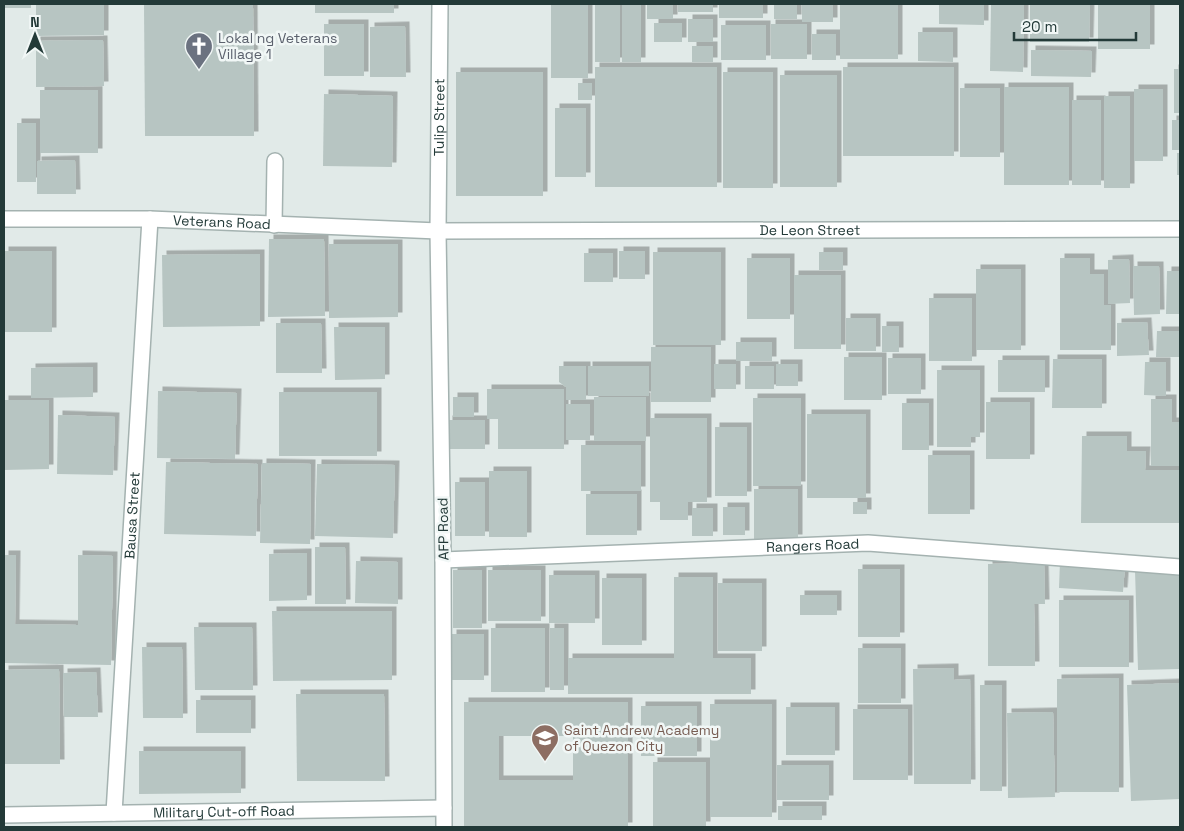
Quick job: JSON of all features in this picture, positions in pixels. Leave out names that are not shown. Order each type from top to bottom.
[{"type":"street","name":"Tulip Street","points":[[438,231],[440,4]]},
{"type":"street","points":[[274,225],[275,161]]},
{"type":"street","name":"Veterans Road","points":[[4,219],[150,219],[438,231]]},
{"type":"street","name":"Bausa Street","points":[[114,813],[150,219]]},
{"type":"street","name":"De Leon Street","points":[[438,231],[1180,229]]},
{"type":"street","name":"AFP Road","points":[[438,231],[443,560],[444,827]]},
{"type":"street","name":"Rangers Road","points":[[443,560],[868,542],[1180,567]]},
{"type":"street","name":"Military Cut-off Road","points":[[4,815],[444,808]]},
{"type":"building","points":[[4,4],[31,4],[31,8],[4,8]]},
{"type":"building","points":[[36,4],[104,4],[104,35],[36,36]]},
{"type":"building","name":"Lokal ng Veterans Village 1","points":[[144,4],[253,4],[254,136],[145,136]]},
{"type":"building","points":[[315,4],[394,4],[394,13],[315,13]]},
{"type":"building","points":[[551,4],[588,4],[588,78],[551,78]]},
{"type":"building","points":[[595,4],[620,4],[620,62],[595,62]]},
{"type":"building","points":[[622,4],[641,4],[641,62],[622,62]]},
{"type":"building","points":[[647,4],[673,4],[673,19],[647,19]]},
{"type":"building","points":[[678,4],[713,4],[713,12],[678,12]]},
{"type":"building","points":[[719,4],[763,4],[763,18],[719,18]]},
{"type":"building","points":[[774,4],[797,4],[797,19],[774,19]]},
{"type":"building","points":[[802,4],[833,4],[833,22],[802,22]]},
{"type":"building","points":[[840,4],[898,4],[898,59],[840,59]]},
{"type":"building","points":[[939,4],[984,4],[984,25],[939,24]]},
{"type":"building","points":[[991,4],[1024,4],[1023,72],[990,71]]},
{"type":"building","points":[[1030,4],[1090,4],[1089,42],[1030,42]]},
{"type":"building","points":[[1098,4],[1150,4],[1150,49],[1098,49]]},
{"type":"building","points":[[688,19],[713,19],[713,42],[688,42]]},
{"type":"building","points":[[654,23],[682,23],[682,42],[654,42]]},
{"type":"building","points":[[324,24],[364,24],[364,76],[324,76]]},
{"type":"building","points":[[771,24],[807,24],[807,59],[771,59]]},
{"type":"building","points":[[721,25],[766,25],[766,60],[721,60]]},
{"type":"building","points":[[405,26],[406,77],[370,77],[370,27]]},
{"type":"building","points":[[918,32],[953,32],[953,62],[918,61]]},
{"type":"building","points":[[812,34],[836,34],[836,60],[812,60]]},
{"type":"building","points":[[103,40],[104,86],[36,87],[36,41]]},
{"type":"building","points":[[692,46],[713,46],[713,62],[692,62]]},
{"type":"building","points":[[1031,50],[1092,51],[1091,77],[1031,76]]},
{"type":"building","points":[[595,67],[717,67],[717,187],[595,187]]},
{"type":"building","points":[[843,67],[954,67],[954,156],[843,156]]},
{"type":"building","points":[[1174,69],[1180,69],[1180,113],[1174,113]]},
{"type":"building","points":[[456,72],[543,72],[543,196],[456,196]]},
{"type":"building","points":[[723,72],[773,72],[773,188],[723,188]]},
{"type":"building","points":[[780,75],[837,75],[837,187],[780,187]]},
{"type":"building","points":[[578,83],[592,83],[592,100],[578,100]]},
{"type":"building","points":[[1004,87],[1069,87],[1069,185],[1004,185]]},
{"type":"building","points":[[960,88],[1000,88],[1000,157],[960,157]]},
{"type":"building","points":[[1134,89],[1163,89],[1163,161],[1134,161]]},
{"type":"building","points":[[40,90],[98,90],[98,153],[40,153]]},
{"type":"building","points":[[324,94],[393,96],[392,167],[323,166]]},
{"type":"building","points":[[1104,96],[1130,96],[1130,188],[1104,188]]},
{"type":"building","points":[[1072,100],[1101,100],[1101,185],[1072,185]]},
{"type":"building","points":[[555,108],[586,108],[586,177],[555,177]]},
{"type":"building","points":[[1172,120],[1180,120],[1180,150],[1172,150]]},
{"type":"building","points":[[17,123],[36,123],[36,182],[17,182]]},
{"type":"building","points":[[1177,153],[1180,153],[1180,175],[1177,175]]},
{"type":"building","points":[[75,160],[76,194],[37,194],[37,161]]},
{"type":"building","points":[[269,239],[324,239],[325,316],[268,317]]},
{"type":"building","points":[[329,244],[398,244],[398,317],[329,318]]},
{"type":"building","points":[[4,251],[52,251],[52,332],[4,332]]},
{"type":"building","points":[[619,251],[645,251],[645,279],[619,279]]},
{"type":"building","points":[[653,252],[721,252],[721,345],[653,345]]},
{"type":"building","points":[[819,252],[843,252],[843,270],[819,270]]},
{"type":"building","points":[[584,253],[613,253],[613,282],[584,282]]},
{"type":"building","points":[[260,254],[260,326],[163,327],[162,255]]},
{"type":"building","points":[[747,258],[790,258],[790,319],[747,319]]},
{"type":"building","points":[[1060,258],[1090,258],[1090,274],[1104,274],[1104,305],[1111,305],[1111,350],[1060,350]]},
{"type":"building","points":[[1129,259],[1130,303],[1108,304],[1108,260]]},
{"type":"building","points":[[1133,266],[1159,266],[1160,314],[1134,315]]},
{"type":"building","points":[[976,269],[1021,269],[1021,350],[976,350]]},
{"type":"building","points":[[1167,271],[1180,271],[1180,314],[1166,314]]},
{"type":"building","points":[[794,275],[841,275],[841,349],[794,349]]},
{"type":"building","points":[[929,298],[972,298],[972,361],[929,361]]},
{"type":"building","points":[[846,318],[876,318],[876,351],[846,351]]},
{"type":"building","points":[[1147,322],[1149,355],[1117,356],[1117,323]]},
{"type":"building","points":[[276,323],[321,323],[322,373],[276,373]]},
{"type":"building","points":[[882,326],[899,326],[899,352],[882,352]]},
{"type":"building","points":[[334,327],[385,327],[385,379],[335,380]]},
{"type":"building","points":[[1157,331],[1180,331],[1180,357],[1156,357]]},
{"type":"building","points":[[736,342],[772,342],[772,361],[736,361]]},
{"type":"building","points":[[651,347],[711,347],[711,402],[651,402]]},
{"type":"building","points":[[844,357],[882,357],[882,400],[844,400]]},
{"type":"building","points":[[888,358],[921,358],[921,394],[888,394]]},
{"type":"building","points":[[1053,359],[1102,359],[1102,408],[1052,408]]},
{"type":"building","points":[[998,360],[1045,360],[1045,392],[998,392]]},
{"type":"building","points":[[1145,362],[1166,362],[1166,396],[1144,395]]},
{"type":"building","points":[[714,364],[736,364],[736,389],[714,389]]},
{"type":"building","points":[[776,364],[798,364],[798,386],[776,386]]},
{"type":"building","points":[[559,366],[586,366],[586,400],[566,400],[566,387],[559,382]]},
{"type":"building","points":[[588,366],[649,366],[649,396],[588,396]]},
{"type":"building","points":[[745,366],[774,366],[774,389],[745,389]]},
{"type":"building","points":[[93,367],[93,397],[31,398],[31,368]]},
{"type":"building","points":[[937,370],[980,370],[980,437],[971,437],[971,447],[937,447]]},
{"type":"building","points":[[487,389],[564,389],[564,449],[498,449],[498,419],[487,419]]},
{"type":"building","points":[[158,391],[237,393],[235,459],[157,458]]},
{"type":"building","points":[[279,392],[377,392],[377,456],[279,456]]},
{"type":"building","points":[[453,397],[474,397],[474,417],[453,417]]},
{"type":"building","points":[[594,397],[646,397],[646,441],[594,441]]},
{"type":"building","points":[[753,398],[801,398],[801,486],[753,486]]},
{"type":"building","points":[[1151,399],[1172,399],[1172,422],[1180,422],[1180,466],[1151,466]]},
{"type":"building","points":[[4,400],[49,400],[49,469],[4,470]]},
{"type":"building","points":[[986,402],[1030,402],[1030,459],[986,459]]},
{"type":"building","points":[[902,403],[929,403],[929,450],[902,450]]},
{"type":"building","points":[[566,404],[590,404],[590,440],[566,440]]},
{"type":"building","points":[[807,414],[866,414],[866,498],[807,498]]},
{"type":"building","points":[[58,415],[115,417],[113,475],[57,474]]},
{"type":"building","points":[[650,418],[707,418],[707,502],[688,502],[688,520],[660,520],[660,502],[650,502]]},
{"type":"building","points":[[448,420],[485,420],[485,449],[448,449]]},
{"type":"building","points":[[715,427],[747,427],[747,496],[715,496]]},
{"type":"building","points":[[1082,436],[1127,436],[1127,451],[1146,451],[1145,470],[1180,470],[1180,523],[1081,523]]},
{"type":"building","points":[[581,445],[641,445],[641,491],[581,491]]},
{"type":"building","points":[[928,455],[970,455],[970,514],[928,514]]},
{"type":"building","points":[[166,462],[258,464],[256,536],[164,534]]},
{"type":"building","points":[[262,463],[311,464],[310,544],[260,543]]},
{"type":"building","points":[[317,464],[395,465],[393,538],[315,536]]},
{"type":"building","points":[[489,471],[527,471],[527,537],[489,537]]},
{"type":"building","points":[[455,482],[485,482],[485,536],[455,536]]},
{"type":"building","points":[[754,489],[798,489],[798,539],[754,539]]},
{"type":"building","points":[[586,494],[637,494],[637,535],[586,535]]},
{"type":"building","points":[[853,502],[867,502],[867,514],[853,514]]},
{"type":"building","points":[[723,507],[745,507],[745,535],[723,535]]},
{"type":"building","points":[[692,508],[713,508],[713,536],[692,536]]},
{"type":"building","points":[[315,547],[345,547],[346,604],[315,604]]},
{"type":"building","points":[[307,553],[307,600],[269,601],[269,554]]},
{"type":"building","points":[[4,555],[16,555],[15,624],[78,625],[78,555],[113,556],[111,665],[4,663]]},
{"type":"building","points":[[356,561],[398,562],[398,604],[355,603]]},
{"type":"building","points":[[1060,561],[1125,564],[1123,592],[1059,588]]},
{"type":"building","points":[[1044,563],[1045,604],[1034,604],[1035,666],[988,666],[988,564]]},
{"type":"building","points":[[858,569],[900,569],[900,637],[858,637]]},
{"type":"building","points":[[1180,569],[1180,669],[1138,670],[1135,570]]},
{"type":"building","points":[[453,570],[482,570],[482,628],[453,628]]},
{"type":"building","points":[[488,570],[541,570],[541,621],[488,621]]},
{"type":"building","points":[[549,575],[595,575],[595,623],[549,623]]},
{"type":"building","points":[[674,577],[713,577],[713,658],[751,658],[751,694],[568,694],[568,658],[674,658]]},
{"type":"building","points":[[602,578],[642,578],[642,645],[602,645]]},
{"type":"building","points":[[718,583],[762,583],[762,651],[718,651]]},
{"type":"building","points":[[800,595],[837,595],[837,615],[800,615]]},
{"type":"building","points":[[1059,600],[1129,600],[1129,667],[1059,667]]},
{"type":"building","points":[[272,611],[392,611],[392,680],[273,681]]},
{"type":"building","points":[[194,627],[252,627],[253,690],[195,690]]},
{"type":"building","points":[[491,628],[545,628],[545,692],[491,692]]},
{"type":"building","points":[[550,628],[564,628],[564,690],[550,690]]},
{"type":"building","points":[[452,634],[484,634],[484,680],[452,680]]},
{"type":"building","points":[[142,647],[182,647],[183,718],[143,718]]},
{"type":"building","points":[[858,648],[901,648],[901,703],[858,703]]},
{"type":"building","points":[[954,668],[954,680],[970,679],[971,784],[914,784],[913,669]]},
{"type":"building","points":[[59,669],[60,764],[4,764],[4,670]]},
{"type":"building","points":[[96,672],[98,717],[64,717],[63,673]]},
{"type":"building","points":[[1119,678],[1119,792],[1057,792],[1057,679]]},
{"type":"building","points":[[1180,683],[1180,799],[1131,801],[1127,685]]},
{"type":"building","points":[[980,685],[1002,685],[1002,791],[980,791]]},
{"type":"building","points":[[296,694],[384,694],[385,781],[297,781]]},
{"type":"building","points":[[196,700],[251,700],[251,733],[196,733]]},
{"type":"building","name":"Saint Andrew Academy of Quezon City","points":[[464,702],[628,702],[628,827],[464,827]],"holes":[[[499,736],[573,736],[573,780],[499,780]]]},
{"type":"building","points":[[710,704],[772,704],[772,817],[710,817]]},
{"type":"building","points":[[641,706],[697,706],[697,756],[641,756]]},
{"type":"building","points":[[786,707],[835,707],[835,755],[786,755]]},
{"type":"building","points":[[853,709],[908,709],[908,780],[853,780]]},
{"type":"building","points":[[1053,712],[1055,797],[1008,798],[1007,713]]},
{"type":"building","points":[[139,751],[241,751],[241,793],[139,794]]},
{"type":"building","points":[[653,762],[706,762],[706,826],[653,826]]},
{"type":"building","points":[[777,765],[829,765],[829,800],[777,800]]},
{"type":"building","points":[[778,806],[822,806],[822,820],[778,820]]},
{"type":"place","name":"Lokal ng Veterans Village 1","points":[[199,70]]},
{"type":"place","name":"Saint Andrew Academy of Quezon City","points":[[545,762]]}]
